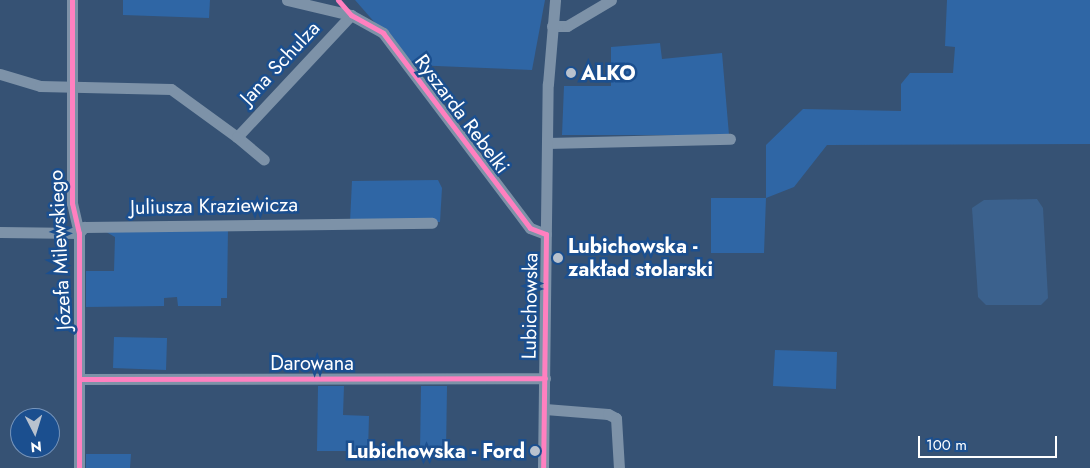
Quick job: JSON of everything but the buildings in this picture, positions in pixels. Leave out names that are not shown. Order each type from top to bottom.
[{"type":"street","name":"Józefa Milewskiego","points":[[72,0],[70,86],[72,203],[79,233],[79,468]]},
{"type":"street","name":"Ryszarda Rebelki","points":[[287,0],[350,15],[383,33],[530,228],[546,234]]},
{"type":"street","name":"Lubichowska","points":[[543,468],[547,143],[552,26],[555,0]]},
{"type":"street","points":[[552,26],[567,26],[611,0]]},
{"type":"street","name":"Jana Schulza","points":[[237,137],[350,15]]},
{"type":"street","points":[[0,74],[40,86],[171,89],[237,137],[264,160]]},
{"type":"street","points":[[547,143],[730,139]]},
{"type":"street","name":"Juliusza Kraziewicza","points":[[0,232],[79,233],[84,227],[432,223]]},
{"type":"street","name":"Darowana","points":[[80,379],[545,378]]},
{"type":"street","points":[[545,410],[608,414],[616,418],[618,468]]},
{"type":"shaded area","points":[[123,0],[210,0],[209,18],[123,15]]},
{"type":"shaded area","points":[[355,0],[545,0],[532,70],[412,65]]},
{"type":"shaded area","points":[[947,0],[1090,0],[1090,144],[827,145],[794,187],[766,198],[766,145],[803,109],[901,111],[901,84],[910,73],[953,73],[955,47],[945,46]]},
{"type":"shaded area","points":[[660,43],[662,59],[722,53],[729,135],[562,135],[564,86],[611,86],[611,47]]},
{"type":"shaded area","points":[[438,180],[442,188],[440,222],[350,222],[352,181]]},
{"type":"shaded area","points":[[711,198],[766,198],[764,253],[711,253]]},
{"type":"shaded area","points":[[1037,199],[1043,208],[1048,298],[1041,305],[986,305],[978,297],[972,208],[984,200]]},
{"type":"shaded area","points":[[228,228],[227,298],[221,298],[221,306],[178,306],[177,297],[164,298],[164,306],[86,307],[86,271],[114,271],[115,237],[101,229]]},
{"type":"shaded area","points":[[114,337],[167,338],[166,370],[113,368]]},
{"type":"shaded area","points":[[775,350],[837,352],[836,389],[773,386]]},
{"type":"shaded area","points":[[318,386],[344,386],[343,415],[369,416],[368,451],[317,451]]},
{"type":"shaded area","points":[[421,386],[447,386],[446,452],[420,452]]},
{"type":"shaded area","points":[[86,454],[131,454],[130,468],[86,468]]},
{"type":"cycle path","points":[[72,0],[72,203],[79,233],[79,468]]},
{"type":"cycle path","points":[[338,0],[351,15],[383,33],[530,228],[546,234],[543,468]]},
{"type":"cycle path","points":[[80,379],[545,378]]},
{"type":"place","name":"ALKO","points":[[571,73]]},
{"type":"place","name":"Lubichowska - zakład stolarski","points":[[558,258]]},
{"type":"place","name":"Lubichowska - Ford","points":[[535,451]]}]
